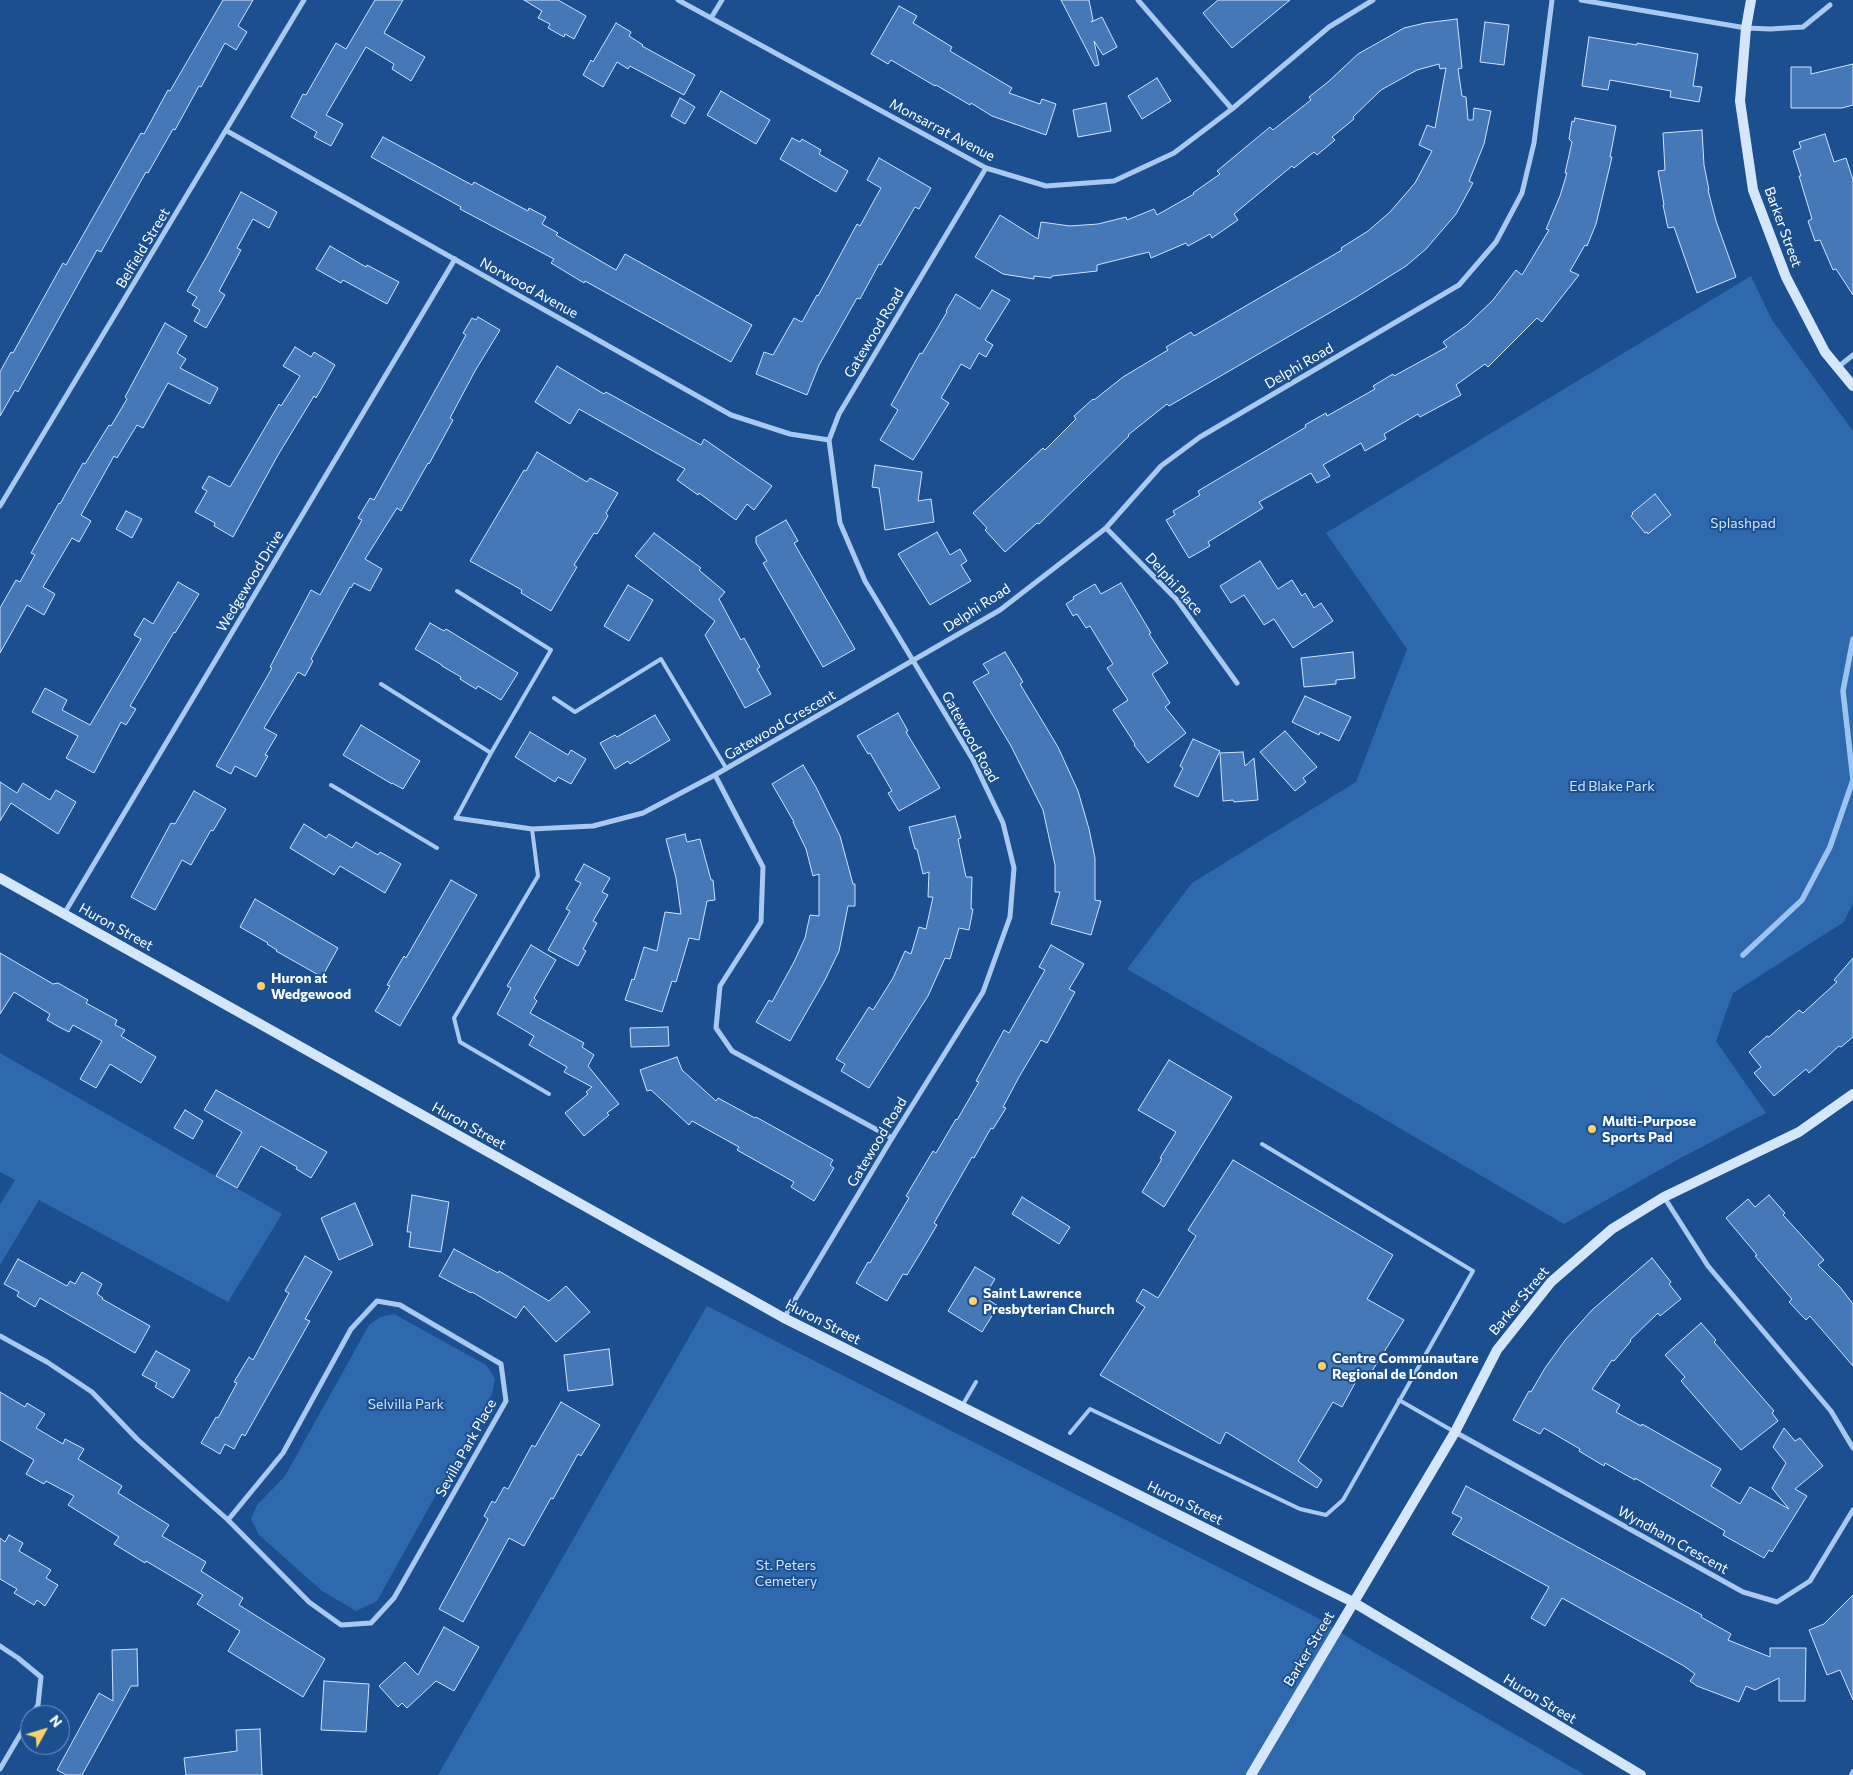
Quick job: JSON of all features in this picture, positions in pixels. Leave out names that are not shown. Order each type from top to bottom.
[{"type":"main road","name":"Barker Street","points":[[1751,0],[1746,28],[1740,101],[1753,190],[1786,277],[1825,352],[1853,386]]},
{"type":"main road","name":"Huron Street","points":[[0,878],[784,1318],[1353,1602],[1641,1775]]},
{"type":"main road","name":"Barker Street","points":[[1251,1775],[1455,1432],[1497,1350],[1551,1282],[1612,1229],[1664,1197],[1799,1132],[1853,1094]]},
{"type":"street","name":"Belfield Street","points":[[0,506],[304,0]]},
{"type":"street","name":"Monsarrat Avenue","points":[[678,0],[986,168],[1046,186],[1114,181],[1174,154],[1232,109],[1328,27],[1373,0]]},
{"type":"street","points":[[711,18],[722,0]]},
{"type":"street","points":[[1138,0],[1232,109]]},
{"type":"street","name":"Delphi Road","points":[[914,661],[1000,610],[1106,528],[1161,466],[1200,437],[1459,285],[1496,242],[1522,193],[1534,142],[1552,0]]},
{"type":"street","points":[[1581,0],[1746,28],[1770,29],[1803,27],[1830,5]]},
{"type":"street","name":"Norwood Avenue","points":[[226,130],[731,415],[790,434],[829,440]]},
{"type":"street","name":"Gatewood Road","points":[[784,1318],[892,1138],[984,992],[1010,917],[1014,868],[1003,823],[973,760],[865,580],[840,523],[829,440],[839,414],[986,168]]},
{"type":"street","name":"Wedgewood Drive","points":[[64,914],[455,259]]},
{"type":"street","points":[[1838,367],[1853,354]]},
{"type":"street","name":"Delphi Place","points":[[1106,528],[1178,600],[1237,683]]},
{"type":"street","name":"Gatewood Crescent","points":[[892,1138],[732,1051],[716,1028],[720,986],[761,922],[763,867],[715,775],[914,661]]},
{"type":"street","points":[[456,818],[532,828],[593,826],[643,813],[715,775]]},
{"type":"street","points":[[1664,1197],[1708,1266],[1831,1411],[1853,1448]]},
{"type":"street","name":"Sevilla Park Place","points":[[0,1336],[48,1362],[92,1392],[137,1439],[228,1520],[310,1602],[341,1625],[371,1623],[394,1598],[506,1400],[502,1364],[400,1305],[377,1301],[351,1329],[283,1453],[228,1520]]},
{"type":"street","name":"Wyndham Crescent","points":[[1455,1432],[1743,1592],[1777,1602],[1810,1582],[1853,1510]]},
{"type":"street","points":[[0,1646],[41,1677],[38,1705]]},
{"type":"street","points":[[0,1769],[20,1735]]},
{"type":"lane","points":[[456,818],[491,753],[551,650],[457,591]]},
{"type":"lane","points":[[554,698],[575,712],[661,660],[726,768]]},
{"type":"lane","points":[[381,684],[491,753]]},
{"type":"lane","points":[[331,785],[437,848]]},
{"type":"lane","points":[[532,828],[538,876],[454,1018],[460,1042],[549,1094]]},
{"type":"lane","points":[[1070,1433],[1090,1409],[1300,1509],[1326,1515],[1344,1500],[1473,1271],[1262,1144]]},
{"type":"lane","points":[[962,1407],[976,1382]]},
{"type":"lane","points":[[1399,1400],[1455,1432]]},
{"type":"lane","points":[[1850,1775],[1853,1771]]},
{"type":"green space","name":"Ed Blake Park","points":[[1751,276],[1772,320],[1853,431],[1853,903],[1844,922],[1733,993],[1716,1041],[1766,1113],[1677,1160],[1564,1224],[1127,969],[1192,883],[1356,782],[1407,649],[1326,533]]},
{"type":"green space","points":[[0,1053],[282,1214],[228,1302],[39,1200],[0,1265],[0,1205],[15,1180],[0,1172]]},
{"type":"green space","name":"St. Peters Cemetery","points":[[707,1306],[1316,1617],[1585,1775],[438,1775]]},
{"type":"green space","name":"Selvilla Park","points":[[394,1314],[486,1365],[495,1378],[492,1394],[377,1601],[356,1611],[322,1591],[259,1535],[251,1519],[257,1505],[285,1476],[369,1325],[380,1317]]},
{"type":"building","points":[[223,0],[253,0],[238,26],[247,32],[236,50],[225,43],[175,130],[173,129],[148,173],[146,172],[101,252],[97,250],[18,392],[15,390],[0,416],[0,372],[11,352],[13,353],[63,263],[66,265],[141,133],[144,134],[168,90],[170,91]]},
{"type":"building","points":[[375,0],[403,0],[384,33],[425,57],[411,81],[392,69],[394,64],[366,47],[326,115],[343,124],[331,146],[314,137],[317,132],[291,117],[303,94],[306,95],[336,43],[346,49]]},
{"type":"building","points":[[524,0],[558,0],[586,16],[574,39],[565,34],[564,37],[548,28],[550,24],[538,18],[542,11]]},
{"type":"building","points":[[1061,0],[1089,0],[1093,20],[1091,22],[1102,17],[1117,47],[1103,55],[1094,41],[1099,65],[1095,66]]},
{"type":"building","points":[[1218,0],[1290,0],[1232,48],[1203,13]]},
{"type":"building","points":[[899,6],[917,16],[913,23],[952,47],[950,51],[1012,88],[1009,93],[1040,104],[1042,99],[1056,104],[1046,135],[992,116],[891,60],[888,64],[871,54]]},
{"type":"building","points":[[1457,19],[1462,68],[1458,69],[1462,96],[1466,97],[1468,120],[1473,120],[1474,108],[1491,111],[1484,144],[1469,181],[1473,183],[1456,214],[1426,249],[1406,266],[1355,298],[1169,406],[1167,404],[1128,435],[1039,524],[1037,523],[1005,552],[985,530],[987,528],[973,513],[1043,448],[1045,450],[1076,419],[1074,416],[1093,399],[1123,377],[1168,350],[1166,347],[1191,332],[1194,336],[1342,250],[1341,248],[1368,231],[1390,212],[1415,183],[1432,151],[1419,145],[1427,125],[1435,128],[1446,68],[1440,69],[1439,64],[1417,70],[1381,90],[1353,117],[1354,119],[1332,137],[1335,140],[1317,155],[1314,152],[1294,168],[1292,166],[1234,214],[1238,220],[1212,238],[1210,234],[1188,246],[1186,243],[1151,258],[1149,252],[1097,265],[1097,271],[1052,276],[1051,278],[1034,276],[1034,279],[1003,274],[975,257],[1000,215],[1038,239],[1041,222],[1070,226],[1098,224],[1126,217],[1127,220],[1154,209],[1157,215],[1194,194],[1220,174],[1217,171],[1270,127],[1273,130],[1311,100],[1309,97],[1358,54],[1404,28]]},
{"type":"building","points":[[1485,22],[1509,25],[1504,65],[1480,62]]},
{"type":"building","points":[[616,23],[631,32],[629,36],[642,46],[695,75],[684,95],[630,66],[628,69],[617,62],[603,87],[583,75]]},
{"type":"building","points":[[1589,37],[1698,54],[1693,86],[1702,87],[1699,102],[1670,97],[1671,91],[1610,80],[1608,90],[1582,86]]},
{"type":"building","points":[[1853,64],[1853,105],[1842,108],[1791,108],[1791,67],[1811,67],[1811,74]]},
{"type":"building","points":[[1157,78],[1171,101],[1142,119],[1128,96]]},
{"type":"building","points":[[721,91],[770,120],[756,144],[707,115]]},
{"type":"building","points":[[680,98],[695,107],[685,124],[671,116]]},
{"type":"building","points":[[1106,103],[1111,131],[1078,137],[1073,110]]},
{"type":"building","points":[[1575,118],[1616,126],[1610,157],[1612,157],[1596,224],[1587,246],[1585,245],[1570,271],[1579,275],[1542,322],[1537,318],[1488,367],[1485,364],[1456,385],[1461,395],[1420,417],[1418,414],[1384,434],[1386,439],[1365,451],[1361,443],[1323,465],[1330,476],[1317,483],[1311,473],[1259,502],[1263,508],[1208,542],[1210,546],[1189,558],[1166,520],[1175,515],[1173,511],[1200,495],[1198,491],[1306,427],[1305,425],[1326,413],[1327,416],[1375,389],[1373,386],[1393,374],[1394,376],[1447,347],[1443,342],[1467,325],[1493,300],[1516,270],[1522,275],[1549,230],[1546,229],[1560,196],[1567,173],[1565,173],[1572,142],[1569,139],[1572,121],[1574,122]]},
{"type":"building","points":[[1702,130],[1708,190],[1716,221],[1736,277],[1697,293],[1674,227],[1668,228],[1658,171],[1665,170],[1663,133]]},
{"type":"building","points":[[1825,134],[1834,162],[1846,158],[1853,180],[1853,295],[1836,269],[1833,270],[1820,240],[1815,241],[1808,221],[1812,219],[1793,151],[1801,148],[1799,142]]},
{"type":"building","points":[[383,137],[472,185],[474,182],[528,211],[529,208],[546,217],[542,224],[558,233],[556,235],[616,270],[625,254],[752,325],[731,362],[585,281],[584,283],[551,263],[554,259],[460,209],[461,207],[371,157]]},
{"type":"building","points":[[792,138],[800,142],[802,139],[821,150],[819,154],[848,171],[836,192],[780,159]]},
{"type":"building","points":[[879,158],[931,188],[919,209],[915,207],[881,265],[879,264],[860,299],[857,298],[819,365],[807,395],[756,374],[764,352],[773,355],[794,318],[802,322],[857,224],[860,226],[881,188],[867,180]]},
{"type":"building","points":[[241,192],[277,212],[269,228],[253,219],[237,248],[241,250],[219,291],[225,295],[206,328],[194,321],[200,310],[192,305],[197,297],[187,291]]},
{"type":"building","points":[[330,246],[366,267],[367,265],[399,282],[387,304],[343,280],[341,283],[316,269]]},
{"type":"building","points":[[992,290],[1010,300],[985,340],[993,345],[986,357],[979,353],[970,369],[961,364],[941,398],[949,403],[913,460],[880,440],[898,410],[891,405],[956,294],[980,309]]},
{"type":"building","points":[[478,317],[500,330],[450,418],[453,420],[429,464],[401,511],[397,508],[365,559],[382,569],[370,591],[354,583],[350,587],[311,659],[313,661],[305,676],[298,672],[264,728],[277,735],[265,755],[268,756],[256,777],[235,766],[231,774],[216,766],[272,668],[270,667],[311,590],[320,595],[362,520],[358,518],[370,498],[374,500],[466,335],[463,333],[472,318],[476,320]]},
{"type":"building","points":[[165,323],[187,336],[177,353],[186,359],[180,368],[218,388],[210,404],[168,383],[143,428],[137,425],[117,458],[114,456],[81,515],[91,521],[79,542],[72,538],[43,587],[55,594],[44,615],[27,605],[0,653],[0,608],[16,580],[20,582],[35,555],[31,553],[83,463],[85,464],[127,399],[125,397]]},
{"type":"building","points":[[295,347],[311,357],[314,352],[335,365],[316,398],[314,396],[278,455],[233,537],[214,526],[215,523],[195,512],[207,491],[202,488],[209,476],[230,487],[279,404],[281,406],[300,376],[283,366]]},
{"type":"building","points":[[557,366],[604,394],[606,392],[701,445],[704,439],[772,486],[754,510],[747,504],[736,520],[699,493],[698,495],[677,480],[685,469],[579,409],[570,424],[535,402]]},
{"type":"building","points":[[537,452],[587,482],[590,478],[618,493],[606,513],[608,516],[597,534],[594,533],[574,565],[577,567],[551,611],[521,593],[522,590],[470,561],[524,470],[526,471]]},
{"type":"building","points":[[875,465],[922,472],[918,501],[931,499],[934,522],[885,530],[879,488],[872,487]]},
{"type":"building","points":[[1655,494],[1671,515],[1648,534],[1631,516],[1632,513]]},
{"type":"building","points":[[126,511],[142,519],[132,538],[116,529]]},
{"type":"building","points":[[786,520],[798,541],[794,543],[855,649],[823,667],[763,563],[767,561],[756,543],[756,537]]},
{"type":"building","points":[[937,532],[950,555],[960,549],[967,561],[961,565],[971,581],[930,605],[898,554]]},
{"type":"building","points":[[654,533],[701,568],[699,570],[725,592],[719,599],[741,640],[744,638],[760,667],[757,669],[771,694],[745,708],[705,635],[715,621],[635,556]]},
{"type":"building","points":[[1260,561],[1278,589],[1292,580],[1302,596],[1305,593],[1314,608],[1321,603],[1333,621],[1293,648],[1274,619],[1264,625],[1244,595],[1231,603],[1220,586]]},
{"type":"building","points":[[178,582],[199,594],[130,706],[136,709],[126,725],[121,722],[94,773],[66,758],[78,736],[32,712],[45,688],[67,700],[62,710],[90,725],[141,639],[134,635],[144,618],[153,624]]},
{"type":"building","points":[[1121,583],[1151,633],[1149,634],[1168,663],[1152,674],[1170,703],[1165,707],[1186,733],[1148,763],[1134,745],[1113,710],[1128,700],[1107,668],[1113,664],[1090,626],[1086,628],[1077,614],[1073,616],[1066,604],[1074,599],[1073,597],[1095,584],[1101,594]]},
{"type":"building","points":[[628,585],[653,600],[629,641],[604,626]]},
{"type":"building","points":[[430,623],[444,631],[446,629],[518,673],[501,700],[478,686],[476,689],[460,679],[461,677],[415,649]]},
{"type":"building","points":[[1005,652],[1023,682],[1020,684],[1058,747],[1078,791],[1095,858],[1095,900],[1101,901],[1091,935],[1051,924],[1060,892],[1055,892],[1055,865],[1043,810],[1011,746],[973,682],[989,673],[983,664]]},
{"type":"building","points":[[1353,652],[1355,678],[1336,680],[1336,684],[1304,687],[1301,658]]},
{"type":"building","points":[[1305,696],[1351,717],[1339,741],[1320,732],[1319,735],[1292,722]]},
{"type":"building","points":[[898,713],[908,731],[906,732],[940,788],[899,811],[888,793],[892,791],[870,753],[868,754],[857,736]]},
{"type":"building","points":[[655,715],[670,740],[630,764],[628,761],[615,769],[600,743],[615,735],[617,737]]},
{"type":"building","points":[[361,725],[420,761],[403,789],[343,755]]},
{"type":"building","points":[[1285,731],[1317,767],[1303,778],[1306,782],[1295,791],[1260,752]]},
{"type":"building","points":[[530,732],[568,755],[571,750],[586,759],[571,784],[558,777],[555,782],[515,757]]},
{"type":"building","points":[[1193,739],[1220,751],[1198,797],[1174,786],[1183,768],[1180,766]]},
{"type":"building","points":[[1243,752],[1245,766],[1254,758],[1258,800],[1223,801],[1220,753]]},
{"type":"building","points":[[803,765],[840,836],[853,884],[855,884],[855,906],[848,906],[839,951],[825,980],[790,1041],[756,1022],[769,1000],[772,1002],[794,962],[805,938],[810,915],[819,916],[819,874],[813,876],[806,849],[794,822],[772,784]]},
{"type":"building","points":[[0,782],[17,793],[23,783],[50,800],[56,790],[76,802],[58,834],[11,803],[0,821]]},
{"type":"building","points":[[194,791],[226,809],[213,831],[211,830],[191,865],[182,860],[155,910],[131,897],[171,823],[175,824]]},
{"type":"building","points":[[955,816],[961,838],[958,839],[966,877],[972,877],[971,909],[973,909],[969,930],[959,928],[950,959],[945,958],[928,996],[869,1088],[841,1071],[845,1064],[836,1059],[869,1007],[873,1010],[893,978],[905,951],[911,954],[919,927],[926,929],[933,897],[928,897],[929,872],[923,874],[909,827]]},
{"type":"building","points":[[304,824],[326,838],[329,834],[352,848],[356,842],[378,855],[380,852],[401,864],[385,893],[340,866],[334,875],[290,848]]},
{"type":"building","points":[[685,834],[687,842],[700,839],[711,880],[713,880],[715,900],[707,901],[699,940],[689,938],[676,982],[672,981],[662,1012],[625,1000],[632,979],[634,980],[644,947],[657,951],[665,912],[681,914],[676,878],[666,839]]},
{"type":"building","points":[[584,864],[610,878],[602,892],[608,895],[593,921],[597,923],[583,949],[586,951],[578,966],[548,950],[570,911],[566,909],[581,883],[575,880]]},
{"type":"building","points":[[451,880],[477,895],[400,1026],[375,1011],[390,986],[387,985],[404,956],[406,958]]},
{"type":"building","points":[[255,899],[338,948],[322,977],[276,951],[268,943],[240,927]]},
{"type":"building","points":[[531,945],[556,960],[534,998],[537,1001],[530,1013],[584,1043],[582,1047],[594,1055],[588,1066],[619,1104],[584,1136],[565,1113],[588,1094],[586,1092],[592,1087],[564,1072],[567,1067],[529,1045],[534,1036],[497,1014],[511,988],[507,986]]},
{"type":"building","points":[[1051,945],[1084,964],[1069,989],[1075,992],[1047,1043],[1041,1040],[1003,1107],[1006,1108],[993,1129],[991,1128],[974,1158],[972,1157],[934,1223],[937,1225],[907,1275],[903,1274],[887,1301],[856,1283],[909,1198],[906,1196],[933,1151],[936,1153],[957,1120],[979,1082],[976,1081],[1004,1030],[1009,1033],[1045,970],[1039,967]]},
{"type":"building","points":[[0,953],[53,984],[58,983],[88,1000],[86,1003],[117,1020],[115,1025],[125,1030],[121,1036],[156,1057],[141,1083],[110,1064],[96,1088],[80,1079],[102,1041],[73,1025],[69,1032],[59,1027],[47,1020],[50,1014],[14,992],[0,1014]]},
{"type":"building","points":[[1853,958],[1853,1037],[1841,1047],[1839,1046],[1809,1073],[1806,1069],[1774,1096],[1754,1073],[1761,1067],[1749,1052],[1799,1010],[1803,1013],[1837,982],[1834,980]]},
{"type":"building","points":[[668,1027],[669,1046],[631,1047],[630,1028]]},
{"type":"building","points":[[677,1057],[682,1070],[716,1101],[718,1098],[756,1117],[833,1160],[830,1165],[834,1168],[814,1201],[791,1187],[794,1182],[737,1150],[739,1147],[692,1121],[689,1125],[651,1090],[647,1091],[640,1070]]},
{"type":"building","points":[[1169,1060],[1232,1097],[1164,1207],[1142,1192],[1176,1132],[1138,1110]]},
{"type":"building","points":[[216,1090],[327,1152],[311,1178],[296,1169],[297,1167],[261,1146],[237,1188],[216,1176],[242,1132],[204,1110]]},
{"type":"building","points":[[185,1110],[203,1121],[193,1139],[174,1128]]},
{"type":"building","points":[[1233,1160],[1393,1255],[1367,1299],[1404,1320],[1367,1379],[1360,1374],[1342,1407],[1333,1402],[1298,1461],[1322,1480],[1317,1488],[1226,1432],[1220,1444],[1100,1375],[1145,1307],[1136,1301],[1143,1289],[1158,1298],[1196,1236],[1188,1230]]},
{"type":"building","points":[[412,1195],[449,1202],[441,1252],[409,1247],[411,1232],[407,1232]]},
{"type":"building","points":[[1769,1195],[1785,1213],[1783,1215],[1824,1260],[1818,1265],[1840,1287],[1853,1304],[1853,1366],[1810,1316],[1806,1320],[1789,1302],[1792,1299],[1755,1256],[1757,1255],[1726,1218],[1748,1199],[1755,1207]]},
{"type":"building","points":[[1022,1197],[1070,1227],[1059,1244],[1012,1214]]},
{"type":"building","points":[[355,1203],[373,1245],[339,1260],[321,1218]]},
{"type":"building","points":[[454,1249],[498,1273],[499,1271],[549,1301],[566,1286],[590,1312],[556,1342],[524,1306],[516,1318],[472,1292],[439,1276]]},
{"type":"building","points":[[305,1256],[332,1272],[305,1319],[310,1321],[245,1436],[242,1434],[234,1449],[225,1444],[220,1454],[201,1443],[216,1417],[218,1418],[237,1383],[234,1382],[249,1357],[253,1360],[289,1293],[285,1291]]},
{"type":"building","points":[[1652,1258],[1671,1282],[1669,1284],[1681,1299],[1660,1316],[1658,1313],[1630,1340],[1614,1361],[1612,1360],[1592,1389],[1620,1405],[1616,1412],[1641,1426],[1642,1424],[1721,1469],[1711,1486],[1740,1504],[1750,1487],[1789,1509],[1772,1488],[1786,1463],[1773,1447],[1784,1428],[1795,1441],[1800,1438],[1823,1466],[1795,1489],[1807,1496],[1772,1552],[1769,1550],[1764,1558],[1723,1535],[1725,1531],[1635,1478],[1635,1480],[1605,1463],[1604,1466],[1579,1451],[1580,1449],[1544,1428],[1540,1434],[1513,1420],[1529,1391],[1531,1392],[1545,1368],[1566,1339],[1592,1310]]},
{"type":"building","points":[[18,1259],[67,1286],[70,1281],[75,1284],[82,1272],[102,1284],[97,1294],[102,1299],[150,1326],[135,1353],[40,1298],[35,1307],[17,1296],[19,1292],[4,1284]]},
{"type":"building","name":"Saint Lawrence Presbyterian Church","points":[[975,1267],[995,1279],[984,1297],[998,1306],[982,1332],[948,1311]]},
{"type":"building","points":[[1701,1323],[1716,1340],[1714,1342],[1774,1411],[1772,1413],[1778,1421],[1741,1450],[1681,1381],[1685,1377],[1665,1355]]},
{"type":"building","points":[[609,1349],[613,1385],[568,1391],[564,1355]]},
{"type":"building","points":[[156,1351],[190,1370],[173,1398],[155,1387],[157,1383],[142,1375]]},
{"type":"building","points":[[0,1392],[25,1407],[27,1403],[45,1414],[36,1428],[63,1444],[65,1439],[84,1449],[78,1459],[122,1486],[118,1493],[169,1525],[162,1536],[206,1562],[201,1571],[243,1598],[239,1605],[325,1659],[303,1697],[228,1651],[240,1631],[197,1604],[203,1595],[114,1544],[119,1537],[68,1505],[74,1496],[46,1481],[44,1484],[26,1474],[34,1460],[0,1440]]},
{"type":"building","points":[[561,1402],[600,1425],[581,1456],[578,1454],[524,1546],[509,1538],[463,1622],[439,1609],[488,1519],[484,1516],[492,1501],[495,1503],[504,1487],[508,1489],[532,1445],[535,1447]]},
{"type":"building","points":[[1466,1486],[1702,1615],[1701,1617],[1731,1634],[1728,1640],[1770,1657],[1770,1648],[1806,1648],[1805,1701],[1779,1701],[1779,1678],[1755,1690],[1746,1686],[1739,1702],[1697,1686],[1690,1681],[1695,1674],[1684,1666],[1562,1598],[1545,1626],[1531,1618],[1549,1587],[1452,1534],[1462,1518],[1452,1513]]},
{"type":"building","points":[[9,1535],[23,1543],[19,1551],[51,1570],[46,1578],[58,1585],[45,1606],[37,1600],[34,1605],[14,1593],[17,1589],[0,1579],[0,1538],[5,1542]]},
{"type":"building","points":[[1853,1595],[1853,1700],[1840,1670],[1827,1675],[1809,1630],[1824,1624]]},
{"type":"building","points":[[444,1627],[479,1647],[454,1691],[436,1681],[407,1708],[402,1703],[398,1707],[379,1686],[405,1662],[418,1675]]},
{"type":"building","points":[[137,1649],[138,1686],[131,1686],[82,1775],[66,1775],[57,1770],[65,1755],[70,1755],[70,1746],[99,1693],[113,1701],[112,1650]]},
{"type":"building","points":[[324,1681],[369,1684],[366,1732],[321,1730]]},
{"type":"building","points":[[260,1729],[262,1775],[186,1775],[184,1758],[237,1751],[236,1730]]},
{"type":"waterway","points":[[1743,955],[1802,900],[1830,847],[1853,780],[1843,691],[1853,639]]},
{"type":"place","name":"Huron at Wedgewood","points":[[261,986]]},
{"type":"place","name":"Multi-Purpose Sports Pad","points":[[1592,1129]]},
{"type":"place","name":"Saint Lawrence Presbyterian Church","points":[[973,1301]]},
{"type":"place","name":"Centre Communautare Regional de London","points":[[1322,1366]]},
{"type":"park label","name":"Splashpad","points":[[1743,523]]}]
